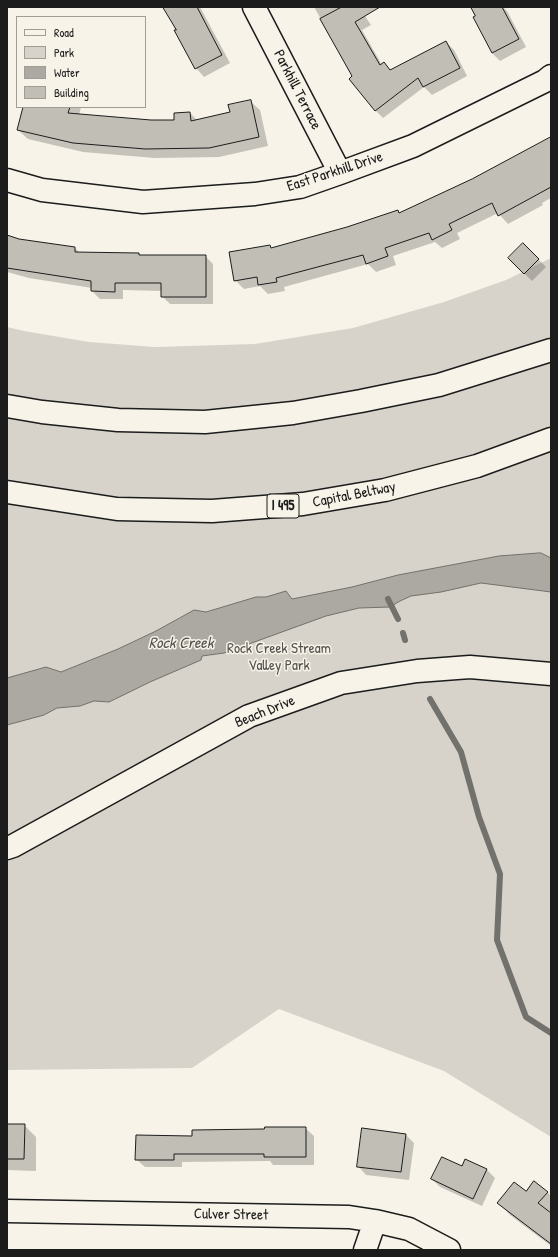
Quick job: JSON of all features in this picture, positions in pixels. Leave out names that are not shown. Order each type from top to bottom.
[{"type":"main road","name":"Parkhill Terrace","points":[[254,7],[340,173]]},
{"type":"main road","name":"East Parkhill Drive","points":[[7,180],[42,190],[143,202],[255,194],[300,186],[413,146],[545,81],[551,76]]},
{"type":"main road","points":[[7,406],[42,412],[118,420],[205,422],[293,413],[361,401],[439,384],[551,350]]},
{"type":"main road","name":"Capital Beltway","points":[[7,492],[117,509],[212,511],[303,504],[384,490],[477,466],[551,439]]},
{"type":"main road","name":"Beach Drive","points":[[7,848],[249,716],[340,683],[417,670],[470,667],[551,674]]},
{"type":"main road","name":"Culver Street","points":[[7,1211],[349,1217],[409,1229],[449,1250]]},
{"type":"main road","points":[[365,1250],[375,1221]]},
{"type":"green space","name":"Rock Creek Stream Valley Park","points":[[551,258],[551,1137],[444,1071],[279,1009],[192,1068],[7,1070],[7,327],[89,342],[155,347],[255,344],[353,328],[444,302],[506,280]]},
{"type":"water","name":"Rock Creek","points":[[541,553],[551,558],[551,592],[481,583],[441,592],[411,596],[390,607],[359,608],[326,616],[224,653],[202,656],[201,660],[109,702],[94,701],[80,706],[57,708],[44,715],[7,725],[7,678],[46,667],[61,672],[118,649],[156,631],[194,610],[206,612],[256,597],[266,597],[286,591],[292,599],[352,587],[398,575],[499,556]]},
{"type":"building","points":[[163,7],[197,7],[222,55],[195,69]]},
{"type":"building","points":[[342,7],[380,7],[355,22],[380,65],[384,62],[390,70],[446,41],[460,68],[423,87],[418,78],[375,111],[349,79],[352,76],[320,19]]},
{"type":"building","points":[[471,7],[502,7],[519,39],[492,53],[473,17],[475,16]]},
{"type":"building","points":[[251,100],[259,137],[209,148],[145,149],[73,143],[17,130],[23,108],[70,108],[68,113],[151,120],[174,120],[174,113],[190,112],[191,121],[230,112],[228,105]]},
{"type":"building","points":[[551,137],[551,187],[498,216],[492,203],[449,224],[452,230],[432,240],[429,233],[385,248],[388,256],[366,264],[363,255],[276,278],[277,282],[258,285],[257,277],[234,281],[229,252],[270,245],[271,248],[347,227],[398,210],[399,213],[472,179]]},
{"type":"building","points":[[7,235],[19,239],[75,247],[75,252],[139,253],[139,255],[206,255],[206,297],[161,297],[161,283],[115,283],[115,292],[91,291],[91,281],[7,268]]},
{"type":"building","points":[[523,243],[539,259],[524,274],[508,258]]},
{"type":"building","points":[[7,1124],[25,1124],[24,1159],[7,1159]]},
{"type":"building","points":[[265,1127],[306,1127],[306,1157],[264,1157],[264,1154],[174,1154],[174,1160],[135,1160],[136,1135],[192,1136],[192,1130],[264,1129]]},
{"type":"building","points":[[362,1128],[406,1134],[401,1172],[357,1167]]},
{"type":"building","points":[[442,1157],[462,1166],[465,1159],[487,1169],[473,1199],[431,1179]]},
{"type":"building","points":[[534,1181],[548,1192],[538,1203],[551,1213],[551,1244],[497,1203],[514,1182],[526,1191]]},
{"type":"waterway","points":[[388,599],[398,619]]},
{"type":"waterway","points":[[403,633],[405,640]]},
{"type":"waterway","points":[[430,699],[461,752],[479,817],[500,874],[497,940],[526,1017],[551,1033]]}]
